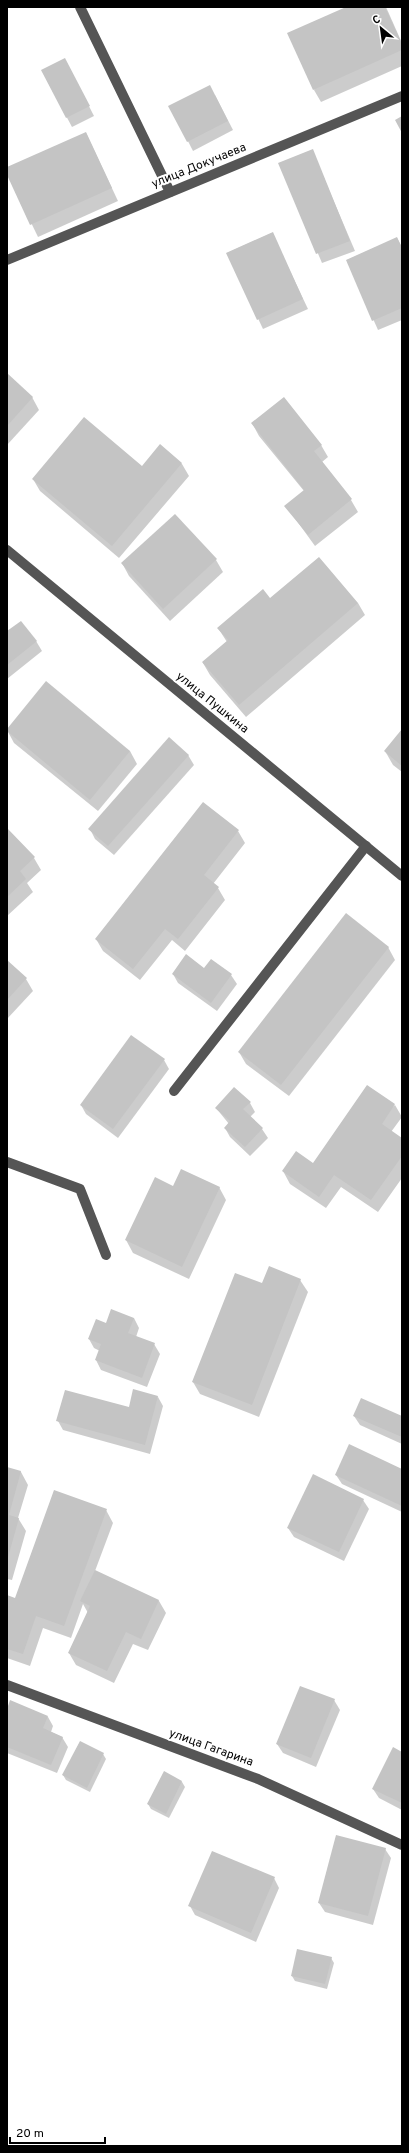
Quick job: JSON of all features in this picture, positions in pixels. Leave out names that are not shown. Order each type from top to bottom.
[{"type":"street","points":[[80,7],[170,192]]},
{"type":"street","name":"улица Докучаева","points":[[7,260],[402,96]]},
{"type":"street","name":"улица Пушкина","points":[[7,550],[402,876]]},
{"type":"street","points":[[174,1091],[366,846]]},
{"type":"street","points":[[7,1162],[80,1189],[106,1255]]},
{"type":"street","name":"улица Гагарина","points":[[7,1685],[258,1779],[402,1845]]},
{"type":"building","points":[[346,7],[385,7],[402,44],[402,50],[313,90],[287,33]]},
{"type":"building","points":[[65,58],[90,106],[66,118],[41,70]]},
{"type":"building","points":[[210,85],[228,121],[187,142],[168,106]]},
{"type":"building","points":[[402,116],[402,133],[395,120]]},
{"type":"building","points":[[86,132],[112,188],[30,225],[7,175],[7,167]]},
{"type":"building","points":[[313,149],[350,241],[316,254],[278,163]]},
{"type":"building","points":[[273,232],[303,299],[257,320],[226,253]]},
{"type":"building","points":[[397,237],[402,248],[402,308],[372,321],[346,260]]},
{"type":"building","points":[[7,373],[33,397],[7,426]]},
{"type":"building","points":[[284,397],[322,445],[314,451],[352,499],[308,535],[284,506],[304,490],[251,423]]},
{"type":"building","points":[[84,417],[142,466],[160,444],[182,463],[112,546],[32,479]]},
{"type":"building","points":[[175,514],[217,559],[163,609],[121,563]]},
{"type":"building","points":[[319,557],[358,603],[239,705],[202,662],[228,640],[217,628],[263,589],[270,598]]},
{"type":"building","points":[[21,621],[37,641],[7,665],[7,631]]},
{"type":"building","points":[[46,681],[130,751],[90,800],[7,731],[7,729]]},
{"type":"building","points":[[402,729],[402,766],[384,751]]},
{"type":"building","points":[[169,737],[189,755],[108,846],[88,829]]},
{"type":"building","points":[[203,802],[239,830],[204,875],[219,887],[178,939],[165,929],[133,969],[95,939]]},
{"type":"building","points":[[7,828],[35,857],[20,871],[26,879],[7,897]]},
{"type":"building","points":[[346,913],[389,947],[281,1085],[238,1052]]},
{"type":"building","points":[[186,954],[204,968],[211,959],[232,974],[211,1003],[172,974]]},
{"type":"building","points":[[7,960],[27,978],[7,1000]]},
{"type":"building","points":[[131,1035],[165,1059],[113,1129],[80,1105]]},
{"type":"building","points":[[367,1085],[395,1104],[382,1124],[402,1138],[402,1156],[371,1200],[334,1175],[319,1197],[282,1171],[296,1151],[313,1163]]},
{"type":"building","points":[[234,1087],[251,1102],[243,1109],[263,1128],[245,1147],[224,1128],[230,1121],[215,1108]]},
{"type":"building","points":[[181,1169],[220,1187],[182,1267],[125,1240],[155,1177],[173,1186]]},
{"type":"building","points":[[269,1266],[301,1279],[252,1405],[192,1382],[235,1273],[262,1283]]},
{"type":"building","points":[[111,1309],[134,1318],[128,1333],[155,1343],[142,1378],[95,1360],[101,1344],[88,1339],[96,1319],[106,1323]]},
{"type":"building","points":[[133,1389],[158,1396],[145,1445],[56,1421],[65,1390],[129,1407]]},
{"type":"building","points":[[361,1398],[402,1416],[402,1437],[353,1416]]},
{"type":"building","points":[[349,1444],[402,1469],[402,1506],[335,1475]]},
{"type":"building","points":[[7,1467],[21,1471],[9,1515],[19,1518],[7,1561]]},
{"type":"building","points":[[313,1474],[364,1499],[339,1552],[287,1528]]},
{"type":"building","points":[[54,1490],[107,1509],[64,1626],[36,1616],[23,1654],[7,1649],[7,1595],[15,1598]]},
{"type":"building","points":[[95,1570],[159,1600],[141,1639],[126,1632],[107,1671],[68,1653],[90,1606],[80,1601]]},
{"type":"building","points":[[300,1686],[335,1699],[311,1758],[276,1744]]},
{"type":"building","points":[[10,1700],[48,1716],[43,1728],[63,1737],[51,1765],[7,1747],[7,1709]]},
{"type":"building","points":[[80,1741],[104,1753],[87,1788],[62,1775]]},
{"type":"building","points":[[393,1747],[402,1752],[402,1803],[372,1789]]},
{"type":"building","points":[[164,1771],[182,1781],[166,1814],[147,1804]]},
{"type":"building","points":[[336,1835],[386,1848],[368,1916],[318,1903]]},
{"type":"building","points":[[212,1851],[275,1877],[251,1933],[188,1906]]},
{"type":"building","points":[[297,1949],[332,1957],[325,1984],[291,1976]]}]
